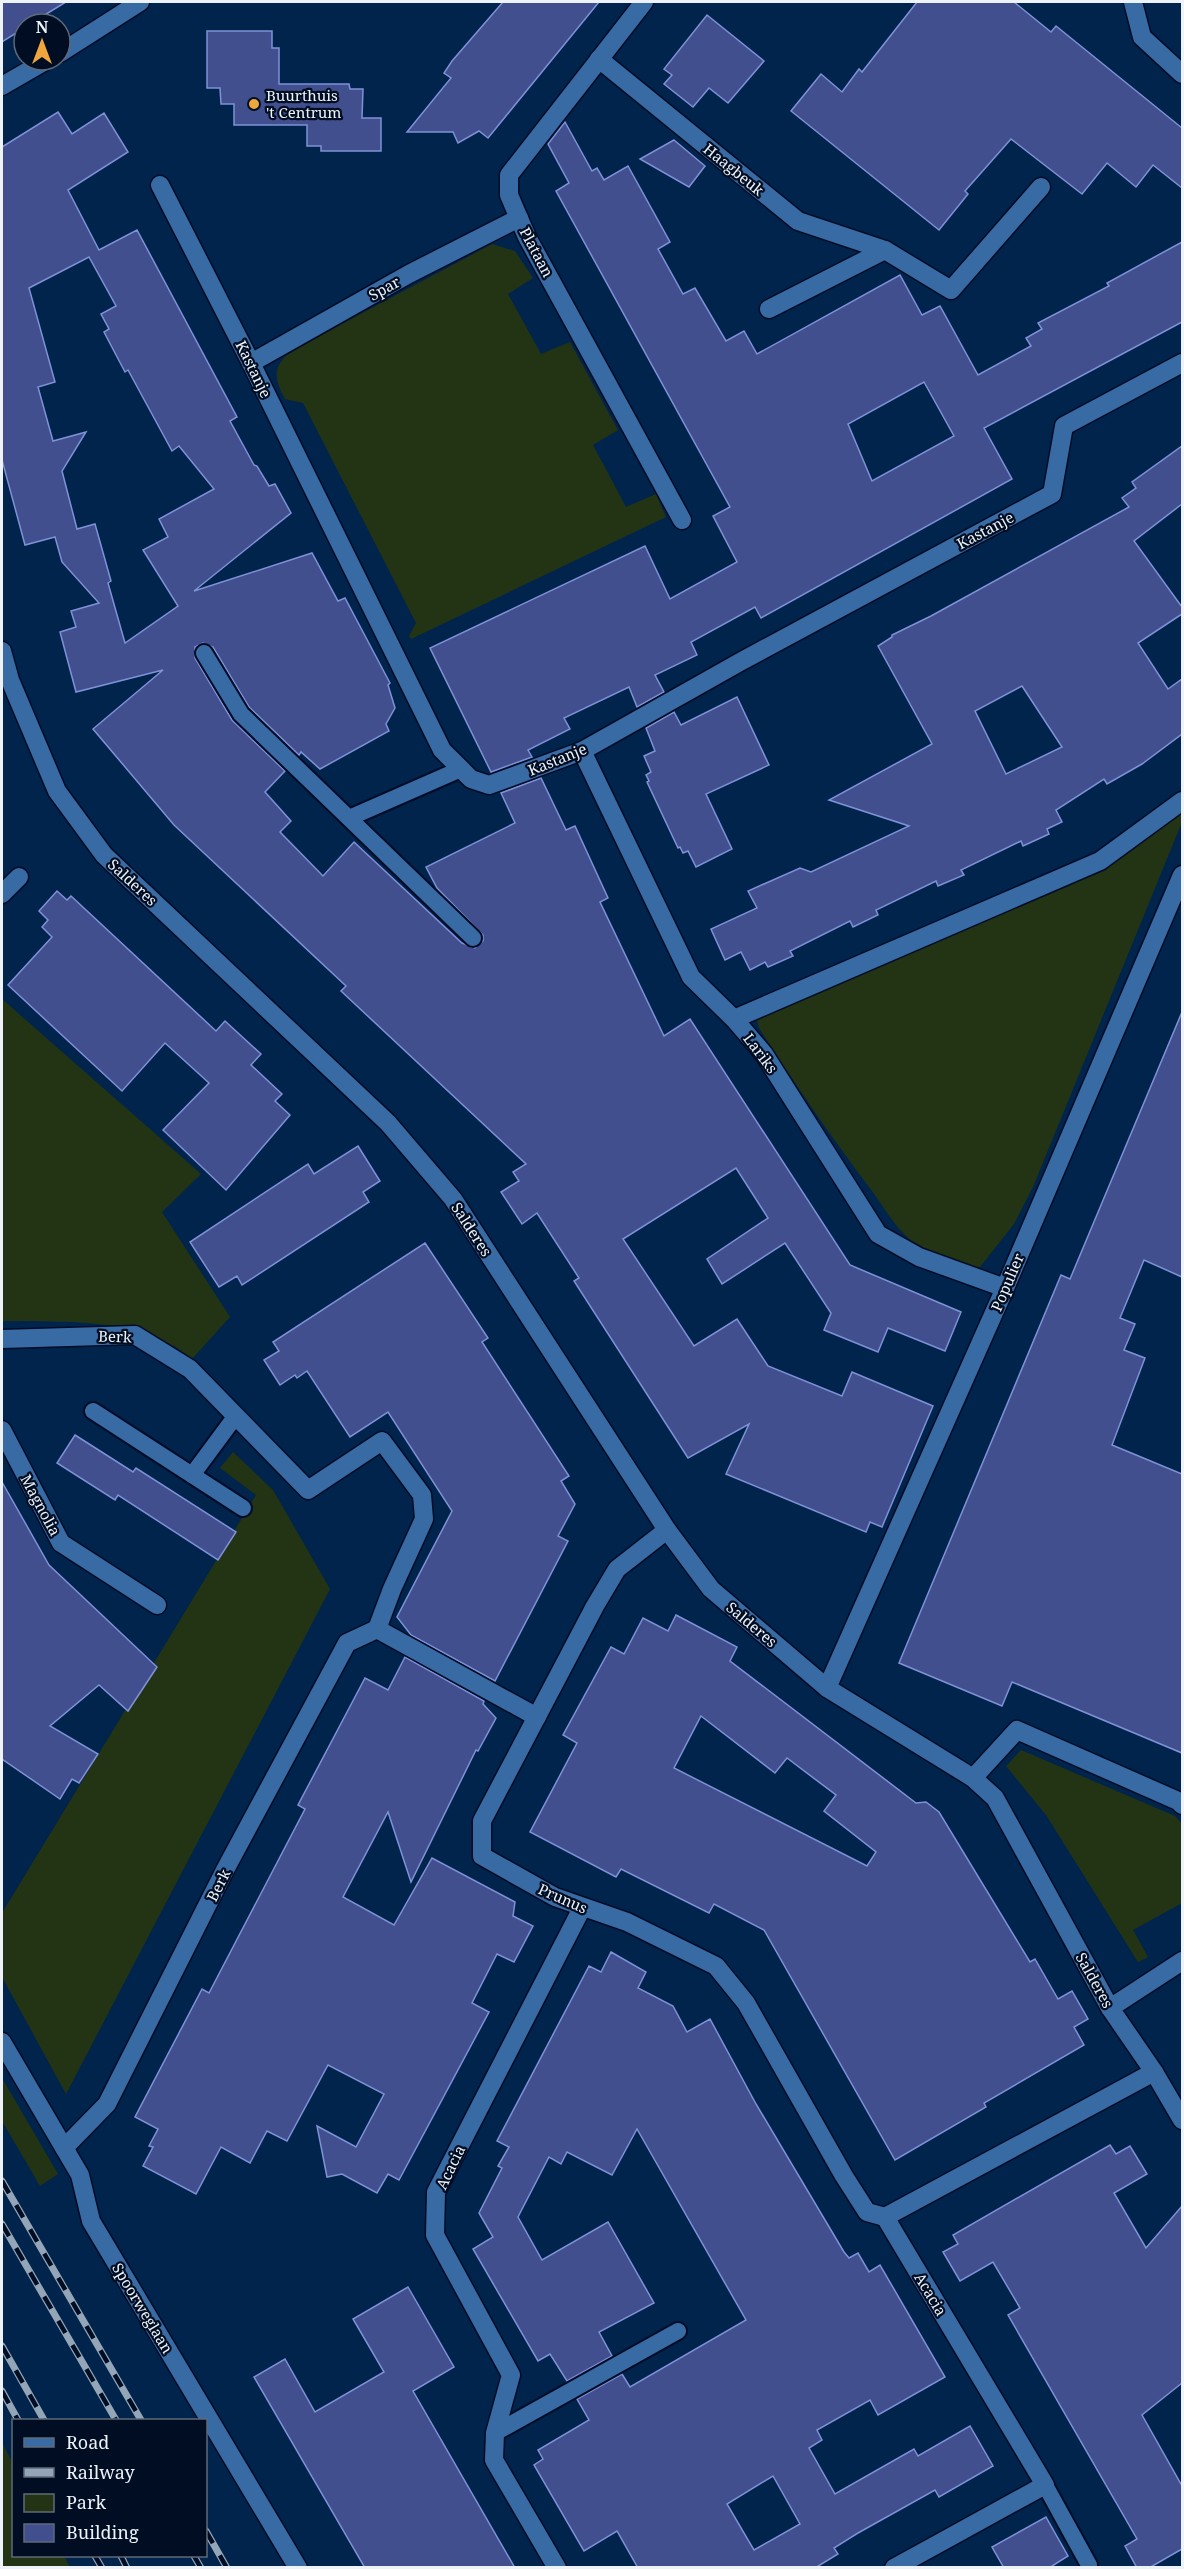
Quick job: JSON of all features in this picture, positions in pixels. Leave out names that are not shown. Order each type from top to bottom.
[{"type":"street","points":[[72,45],[140,2]]},
{"type":"street","name":"Plataan","points":[[644,2],[509,175],[509,195],[519,218],[682,520]]},
{"type":"street","points":[[1133,2],[1142,37],[1182,74]]},
{"type":"street","name":"Haagbeuk","points":[[599,59],[798,220],[885,250],[951,290],[1041,187]]},
{"type":"street","points":[[2,86],[26,72]]},
{"type":"street","name":"Kastanje","points":[[160,185],[251,363],[442,750],[471,779],[489,785],[582,752],[740,662],[1052,494],[1064,426],[1182,363]]},
{"type":"street","name":"Spar","points":[[251,363],[409,274],[519,218]]},
{"type":"street","points":[[769,309],[885,250]]},
{"type":"street","name":"Salderes","points":[[2,651],[10,680],[57,791],[104,855],[388,1123],[453,1198],[667,1530],[711,1589],[827,1688],[973,1778],[995,1798],[1110,2008],[1154,2072],[1182,2120]]},
{"type":"street","name":"Lariks","points":[[582,752],[691,977],[734,1019],[764,1054],[878,1233],[919,1257],[1005,1288]]},
{"type":"street","points":[[734,1019],[1100,861],[1182,801]]},
{"type":"street","name":"Populier","points":[[827,1688],[1005,1288],[1182,875]]},
{"type":"street","points":[[2,894],[19,877]]},
{"type":"street","name":"Berk","points":[[2,1339],[135,1335],[190,1369],[235,1418],[308,1490],[382,1441],[422,1496],[424,1519],[392,1589],[377,1629],[347,1643],[225,1870],[107,2104],[64,2148]]},
{"type":"street","name":"Magnolia","points":[[2,1430],[62,1543],[157,1605]]},
{"type":"street","name":"Prunus","points":[[667,1530],[617,1569],[595,1606],[482,1821],[482,1856],[555,1897],[627,1922],[716,1966],[746,2003],[844,2176],[867,2211],[885,2217]]},
{"type":"street","points":[[377,1629],[537,1717]]},
{"type":"street","points":[[973,1778],[1017,1730],[1178,1800],[1182,1805]]},
{"type":"street","name":"Acacia","points":[[557,2568],[494,2460],[495,2433],[511,2375],[435,2235],[436,2192],[582,1908]]},
{"type":"street","points":[[1110,2008],[1182,1961]]},
{"type":"street","name":"Spoorweglaan","points":[[2,2042],[80,2175],[91,2221],[298,2568]]},
{"type":"street","points":[[885,2217],[1154,2072]]},
{"type":"street","name":"Acacia","points":[[885,2217],[1045,2485]]},
{"type":"street","points":[[894,2568],[1045,2485]]},
{"type":"lane","points":[[204,652],[241,714],[473,938]]},
{"type":"lane","points":[[349,818],[461,769]]},
{"type":"lane","points":[[93,1411],[243,1508]]},
{"type":"lane","points":[[192,1474],[235,1418]]},
{"type":"lane","points":[[495,2433],[678,2331]]},
{"type":"lane","points":[[1045,2485],[1089,2565]]},
{"type":"green space","points":[[492,244],[515,251],[533,278],[508,294],[541,354],[570,342],[618,430],[593,445],[626,507],[656,494],[666,517],[411,639],[409,636],[416,623],[303,403],[285,399],[277,379],[278,368],[280,362],[291,351]]},
{"type":"green space","points":[[1182,806],[1182,822],[1033,1187],[1014,1224],[980,1267],[955,1262],[918,1245],[895,1224],[828,1131],[759,1028],[756,1017],[1045,891]]},
{"type":"green space","points":[[2,999],[201,1174],[162,1212],[230,1317],[191,1360],[181,1350],[166,1342],[121,1328],[83,1323],[2,1321]]},
{"type":"green space","points":[[233,1452],[273,1490],[330,1589],[66,2094],[2,1977],[2,1913],[256,1495],[220,1468]]},
{"type":"green space","points":[[1021,1750],[1175,1816],[1182,1824],[1182,1903],[1133,1930],[1148,1957],[1138,1962],[1046,1815],[1006,1766]]},
{"type":"green space","points":[[2,2078],[58,2174],[40,2186],[2,2121]]},
{"type":"green space","points":[[2,2442],[12,2462],[12,2557],[65,2557],[70,2567],[2,2567]]},
{"type":"building","points":[[2,2],[66,2],[50,12],[12,12],[12,36],[2,42]]},
{"type":"building","points":[[503,2],[599,2],[488,138],[479,131],[458,143],[453,132],[407,132],[451,78],[444,73],[452,61]]},
{"type":"building","points":[[917,2],[1014,2],[1051,32],[1056,26],[1182,128],[1182,188],[1153,165],[1136,187],[1107,163],[1082,194],[1011,139],[965,191],[968,194],[939,230],[791,111],[821,74],[842,92],[859,69],[862,72]]},
{"type":"building","points":[[707,15],[764,61],[728,103],[709,88],[693,107],[664,84],[672,75],[664,69]]},
{"type":"building","points":[[207,31],[272,31],[272,48],[279,48],[279,84],[349,84],[350,89],[363,89],[362,118],[381,118],[381,151],[321,151],[321,146],[307,146],[307,125],[234,125],[234,104],[221,104],[220,88],[207,88]]},
{"type":"building","points":[[58,112],[72,134],[104,113],[128,152],[68,190],[99,250],[137,230],[237,417],[230,421],[254,465],[257,466],[269,486],[275,484],[291,513],[194,591],[312,553],[338,601],[345,598],[390,683],[388,685],[395,708],[386,724],[389,731],[320,769],[301,752],[299,755],[249,707],[213,647],[203,643],[195,647],[195,658],[232,720],[285,771],[265,792],[291,821],[280,832],[323,876],[354,842],[462,943],[475,948],[483,941],[483,935],[437,888],[426,867],[515,823],[501,793],[541,778],[566,830],[575,826],[608,898],[600,902],[664,1036],[690,1019],[850,1265],[961,1312],[945,1351],[888,1328],[878,1352],[824,1330],[831,1313],[785,1243],[722,1284],[707,1259],[768,1218],[736,1168],[623,1239],[694,1346],[737,1319],[768,1366],[842,1396],[852,1372],[933,1406],[882,1527],[870,1522],[866,1532],[726,1474],[749,1424],[688,1458],[574,1281],[579,1278],[537,1213],[522,1224],[501,1192],[519,1181],[513,1172],[526,1164],[341,991],[346,986],[174,825],[93,729],[163,670],[76,692],[60,632],[76,627],[71,611],[99,603],[62,562],[55,537],[25,545],[2,460],[2,147]],"holes":[[[89,257],[116,306],[101,314],[109,329],[104,332],[125,372],[128,370],[172,451],[179,446],[214,489],[159,519],[168,537],[143,550],[178,606],[125,643],[108,583],[111,581],[95,524],[77,529],[62,471],[86,432],[53,441],[38,387],[55,382],[29,288]]]},
{"type":"building","points":[[565,122],[592,171],[597,168],[604,180],[628,166],[670,242],[658,249],[683,294],[695,288],[726,341],[744,331],[757,354],[900,275],[922,315],[940,306],[978,375],[1031,346],[1026,338],[1042,329],[1038,323],[1109,286],[1107,283],[1182,242],[1182,322],[984,428],[1012,479],[761,618],[755,607],[691,642],[697,655],[655,675],[664,692],[637,707],[629,687],[564,718],[570,729],[528,750],[532,757],[491,772],[430,648],[645,546],[670,599],[737,562],[713,516],[730,507],[556,191],[569,183],[548,144]],"holes":[[[924,382],[954,436],[872,481],[848,424]]]},
{"type":"building","points":[[674,140],[705,166],[689,187],[640,159]]},
{"type":"building","points":[[1182,446],[1182,504],[1134,541],[1182,607],[1182,614],[1138,643],[1168,689],[1182,679],[1182,734],[1142,764],[1107,784],[1104,779],[1056,810],[1062,822],[1047,829],[1049,834],[1023,846],[1021,841],[961,870],[964,875],[938,886],[936,881],[876,910],[878,915],[853,927],[850,921],[790,951],[793,956],[768,967],[765,962],[750,970],[741,952],[725,960],[711,929],[757,908],[748,891],[800,868],[811,872],[909,826],[829,800],[932,744],[878,646],[892,635],[931,616],[1129,507],[1122,498],[1136,488],[1132,482]],"holes":[[[1022,686],[1062,747],[1006,774],[975,711]]]},
{"type":"building","points":[[737,697],[769,765],[706,794],[732,849],[696,867],[688,851],[683,853],[680,847],[678,848],[647,782],[649,781],[646,775],[651,772],[644,756],[655,751],[646,728],[674,712],[681,725]]},
{"type":"building","points":[[57,891],[67,900],[71,896],[216,1031],[225,1021],[261,1054],[251,1065],[282,1094],[275,1101],[290,1115],[226,1190],[163,1130],[209,1083],[165,1043],[122,1091],[8,985],[52,937],[42,927],[48,920],[39,911]]},
{"type":"building","points":[[1182,1012],[1182,1277],[1144,1260],[1120,1318],[1135,1324],[1124,1350],[1145,1358],[1112,1445],[1182,1474],[1182,1753],[1012,1682],[1002,1706],[899,1663],[1061,1275],[1070,1279]]},
{"type":"building","points":[[358,1146],[380,1181],[363,1192],[369,1202],[242,1285],[237,1276],[219,1287],[190,1242],[308,1164],[314,1174]]},
{"type":"building","points":[[425,1243],[488,1338],[482,1342],[569,1476],[561,1481],[575,1504],[558,1536],[568,1541],[495,1681],[411,1635],[397,1617],[452,1511],[388,1412],[350,1437],[307,1371],[297,1378],[295,1375],[280,1385],[264,1360],[279,1351],[273,1342]]},
{"type":"building","points":[[75,1435],[133,1472],[136,1468],[236,1532],[218,1560],[118,1495],[115,1500],[57,1463]]},
{"type":"building","points":[[2,1482],[49,1565],[157,1667],[128,1711],[99,1685],[50,1726],[98,1754],[79,1783],[72,1779],[60,1799],[2,1759]]},
{"type":"building","points":[[676,1615],[737,1647],[730,1661],[916,1803],[926,1802],[939,1812],[1030,1962],[1035,1959],[1058,1999],[1072,1991],[1088,2019],[1074,2027],[1084,2045],[984,2103],[986,2107],[895,2160],[764,1930],[714,1904],[709,1913],[621,1869],[616,1877],[530,1832],[577,1743],[563,1735],[611,1647],[624,1654],[643,1618],[668,1631]],"holes":[[[701,1716],[775,1773],[787,1758],[836,1795],[824,1811],[876,1852],[867,1866],[674,1768]]]},
{"type":"building","points":[[405,1657],[484,1701],[483,1704],[496,1718],[478,1751],[476,1750],[411,1882],[388,1812],[343,1897],[394,1925],[432,1858],[515,1902],[513,1916],[533,1926],[514,1962],[497,1954],[472,2003],[489,2012],[399,2180],[388,2174],[377,2193],[342,2174],[327,2177],[317,2126],[356,2147],[384,2094],[328,2065],[287,2141],[267,2131],[250,2163],[221,2147],[196,2194],[143,2166],[153,2147],[149,2146],[158,2129],[135,2117],[202,1989],[209,1993],[305,1809],[298,1805],[365,1678],[388,1690]]},
{"type":"building","points":[[611,1952],[646,1972],[638,1988],[673,2006],[687,2032],[710,2019],[756,2104],[844,2252],[849,2258],[858,2253],[869,2272],[880,2265],[945,2377],[878,2415],[870,2400],[817,2430],[822,2440],[809,2448],[835,2494],[914,2449],[918,2456],[970,2426],[993,2466],[939,2497],[935,2490],[858,2533],[834,2548],[838,2554],[815,2568],[638,2568],[617,2531],[584,2551],[534,2465],[543,2459],[538,2450],[589,2420],[577,2399],[622,2374],[630,2387],[746,2320],[637,2129],[612,2175],[567,2152],[561,2164],[549,2157],[518,2217],[542,2260],[608,2222],[654,2303],[599,2332],[612,2356],[567,2381],[550,2354],[538,2361],[473,2249],[493,2237],[479,2213],[502,2168],[498,2166],[509,2147],[497,2141],[589,1966],[601,1972]],"holes":[[[773,2476],[800,2524],[754,2550],[727,2504]]]},
{"type":"building","points":[[1110,2145],[1116,2154],[1130,2146],[1147,2174],[1114,2193],[1146,2248],[1182,2206],[1182,2383],[1142,2415],[1182,2486],[1182,2549],[1149,2568],[1137,2568],[1125,2546],[1137,2539],[1008,2315],[1020,2308],[993,2262],[960,2281],[943,2252],[958,2244],[953,2235]]},
{"type":"building","points":[[408,2287],[454,2367],[413,2391],[515,2568],[365,2568],[254,2377],[285,2359],[315,2412],[384,2372],[353,2319]]},
{"type":"building","points":[[1046,2517],[1068,2556],[1049,2568],[1004,2568],[992,2547]]},
{"type":"railway","points":[[2,2181],[140,2419]]},
{"type":"railway","points":[[2,2224],[115,2419]]},
{"type":"railway","points":[[2,2346],[43,2419]]},
{"type":"railway","points":[[2,2391],[17,2419]]},
{"type":"railway","points":[[207,2533],[227,2568]]},
{"type":"railway","points":[[96,2557],[102,2568]]},
{"type":"railway","points":[[122,2557],[127,2568]]},
{"type":"railway","points":[[195,2557],[201,2568]]},
{"type":"place","name":"Buurthuis 't Centrum","points":[[254,104]]}]
